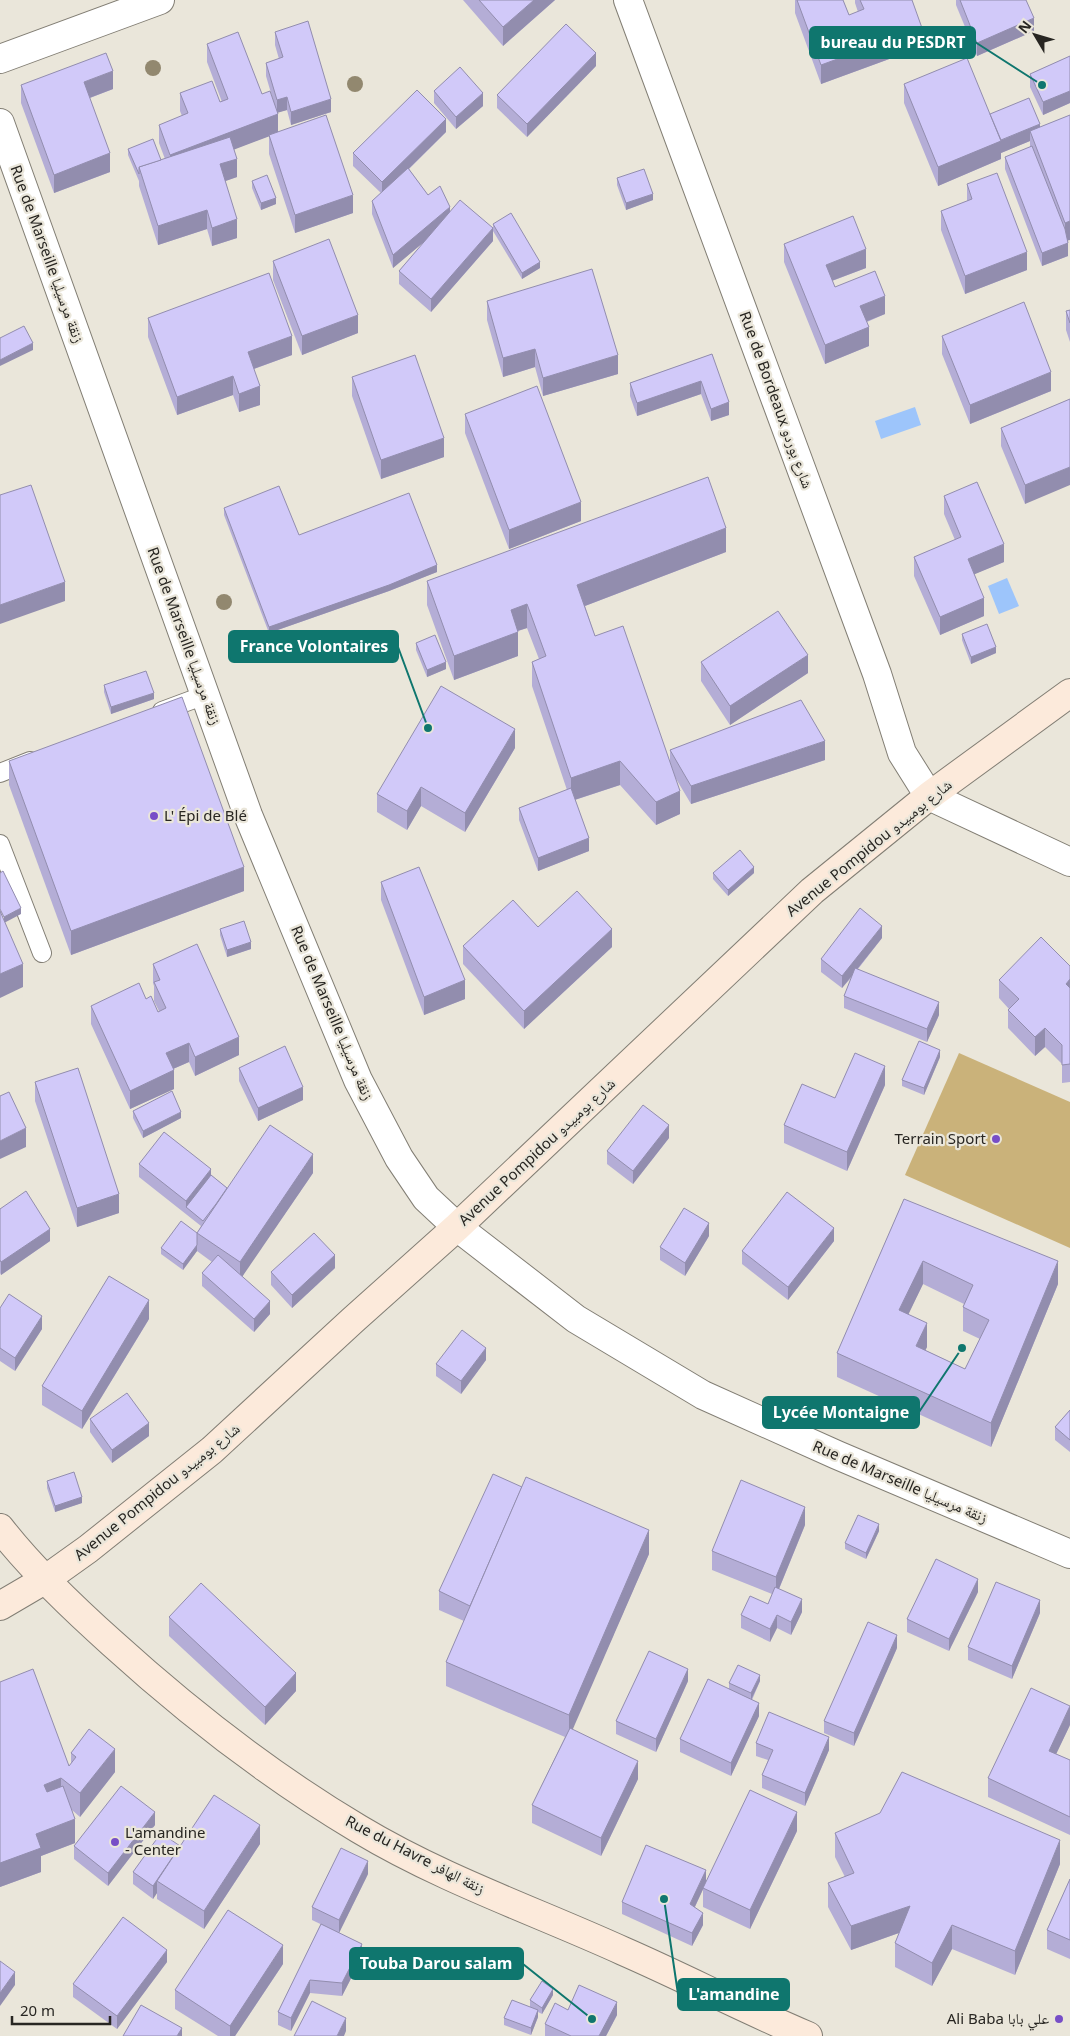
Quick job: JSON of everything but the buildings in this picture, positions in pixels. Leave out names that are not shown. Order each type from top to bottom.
[{"type":"main road","name":"Avenue Pompidou شارع بومبيدو","points":[[0,1606],[46,1579],[88,1549],[212,1450],[457,1227],[812,891],[930,796],[1070,693]]},
{"type":"main road","name":"Rue du Havre زنقة الهافر","points":[[0,1528],[80,1614],[222,1737],[360,1830],[429,1866],[622,1950],[805,2035]]},
{"type":"street","points":[[0,59],[160,0]]},
{"type":"street","name":"Rue de Bordeaux شارع بوردو","points":[[628,0],[877,674],[902,753],[930,796]]},
{"type":"street","name":"Rue de Marseille زنقة مرسيليا","points":[[0,123],[248,815],[358,1080],[399,1158],[426,1198],[457,1227],[576,1319],[703,1395],[837,1455],[1070,1554]]},
{"type":"street","points":[[930,796],[1070,862]]},
{"type":"lane","points":[[149,716],[205,695]]},
{"type":"lane","points":[[0,773],[47,755]]},
{"type":"lane","points":[[0,844],[42,953]]},
{"type":"shaded area","name":"Terrain Sport","points":[[959,1053],[1070,1102],[1070,1248],[905,1175]]},
{"type":"water","points":[[915,407],[921,425],[881,439],[875,421]]},
{"type":"water","points":[[1007,578],[1019,606],[999,614],[988,586]]},
{"type":"place","name":"bureau du PESDRT","points":[[1042,85]]},
{"type":"place","name":"France Volontaires","points":[[428,728]]},
{"type":"place","name":"L' Épi de Blé","points":[[154,816]]},
{"type":"place","name":"Terrain Sport","points":[[996,1139]]},
{"type":"place","name":"Lycée Montaigne","points":[[962,1348]]},
{"type":"place","name":"L'amandine - Center","points":[[115,1842]]},
{"type":"place","name":"L'amandine","points":[[664,1899]]},
{"type":"place","name":"Touba Darou salam","points":[[592,2019]]},
{"type":"place","name":"Ali Baba علي بابا","points":[[1059,2019]]}]
